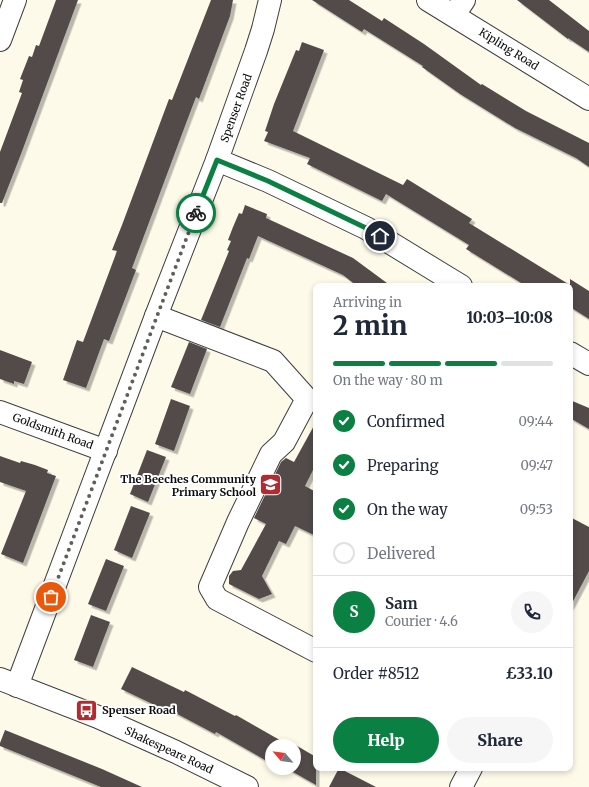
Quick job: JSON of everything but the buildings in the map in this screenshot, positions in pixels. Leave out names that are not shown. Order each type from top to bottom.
[{"type":"street","points":[[0,40],[15,0]]},
{"type":"street","name":"Spenser Road","points":[[8,682],[106,451],[156,316],[217,160],[256,52],[270,0]]},
{"type":"street","name":"Kipling Road","points":[[428,0],[459,8],[589,99]]},
{"type":"street","points":[[217,160],[268,181],[366,228],[456,283]]},
{"type":"street","points":[[156,316],[273,361],[307,399],[284,442],[271,454],[238,522],[210,588],[217,599],[313,649]]},
{"type":"street","points":[[573,355],[589,364]]},
{"type":"street","name":"Goldsmith Road","points":[[0,412],[106,451]]},
{"type":"street","name":"Shakespeare Road","points":[[8,682],[105,720],[176,752],[247,787]]},
{"type":"street","points":[[461,787],[469,771]]},
{"type":"way so far","points":[[51,597],[196,213]]},
{"type":"place","name":"The Beeches Community Primary School","points":[[271,485]]},
{"type":"place","name":"Spenser Road","points":[[87,710]]},
{"type":"route","points":[[196,213],[217,160],[268,181],[380,236]]}]
